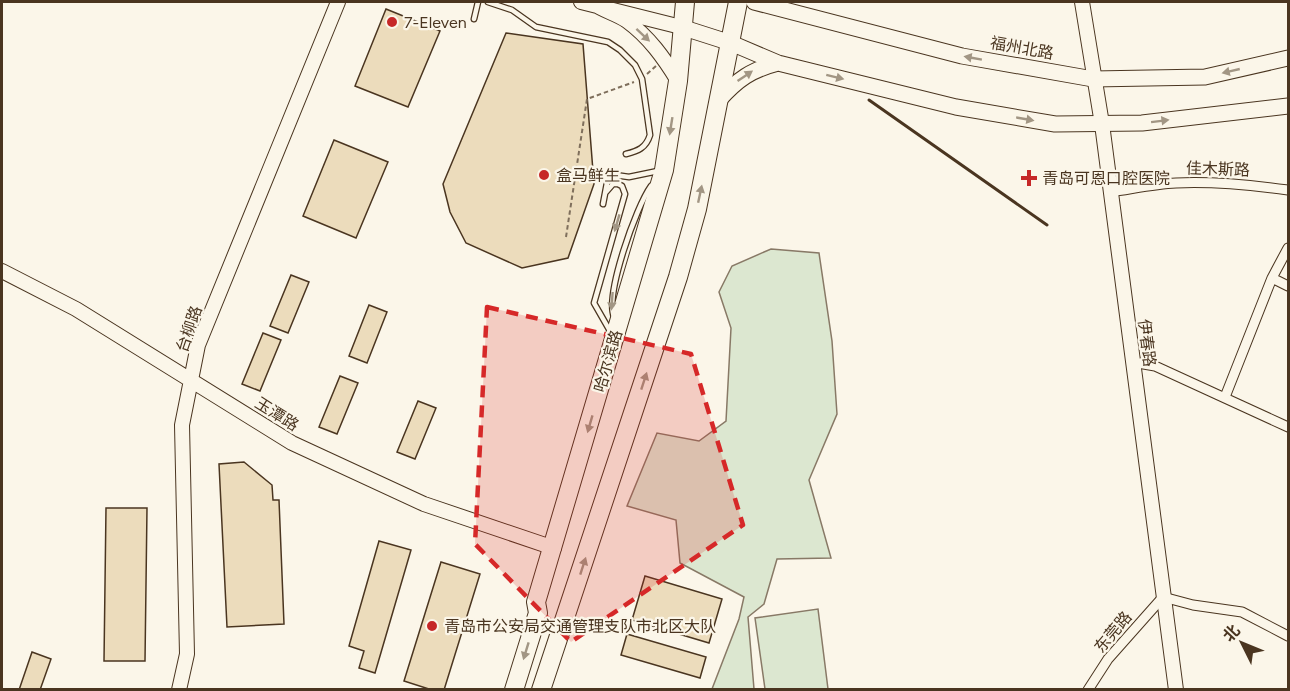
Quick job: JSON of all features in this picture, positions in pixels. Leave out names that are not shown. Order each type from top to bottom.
[{"type":"highway","name":"哈尔滨路","points":[[514,690],[538,613],[537,602],[664,170],[678,81],[685,2]]},
{"type":"highway","points":[[542,690],[678,277],[697,209],[738,2]]},
{"type":"main road","name":"福州北路","points":[[754,2],[962,56],[1093,78],[1205,77],[1288,58]]},
{"type":"main road","points":[[800,2],[821,18]]},
{"type":"main road","points":[[681,27],[731,43],[778,63],[956,107],[1055,124],[1142,123],[1288,106]]},
{"type":"main road","points":[[719,100],[734,83],[756,68],[778,63]]},
{"type":"street","name":"台柳路","points":[[179,690],[187,654],[182,425],[198,345],[338,2]]},
{"type":"street","name":"伊春路","points":[[1082,2],[1102,124],[1176,690]]},
{"type":"street","points":[[587,3],[681,27]]},
{"type":"street","points":[[587,3],[625,20],[644,35],[665,58],[678,81]]},
{"type":"street","name":"佳木斯路","points":[[1110,192],[1174,183],[1203,182],[1288,190]]},
{"type":"street","points":[[1225,397],[1272,278],[1288,248]]},
{"type":"street","name":"玉潭路","points":[[2,271],[76,309],[292,443],[424,504],[554,548]]},
{"type":"street","points":[[1272,278],[1288,286]]},
{"type":"street","points":[[1132,362],[1155,366],[1288,427]]},
{"type":"street","points":[[1163,597],[1193,605],[1242,612],[1288,636]]},
{"type":"street","name":"东莞路","points":[[1088,690],[1108,658],[1163,597]]},
{"type":"lane","points":[[474,19],[478,2]]},
{"type":"lane","points":[[488,2],[512,10],[536,27],[608,42],[620,50],[634,65],[642,79],[650,135],[648,142],[642,148],[626,154]]},
{"type":"lane","points":[[603,204],[610,179],[615,175],[629,177],[664,170]]},
{"type":"lane","points":[[606,192],[613,184],[618,184],[622,186],[625,194],[594,303],[616,333]]},
{"type":"path","points":[[566,237],[587,99],[642,79],[665,58]]},
{"type":"highlighted area","points":[[487,307],[691,354],[743,525],[571,642],[475,544]]},
{"type":"green space","points":[[771,249],[819,253],[832,341],[837,414],[809,480],[831,558],[777,559],[764,604],[748,617],[754,689],[712,689],[739,619],[744,597],[680,563],[676,520],[627,506],[657,433],[699,441],[726,421],[731,328],[719,292],[732,266]]},
{"type":"green space","points":[[818,609],[828,689],[765,689],[755,618]]},
{"type":"building","points":[[386,9],[440,31],[408,107],[355,86]]},
{"type":"building","points":[[506,33],[583,44],[594,184],[568,258],[522,268],[466,243],[450,212],[443,184]]},
{"type":"building","points":[[334,140],[388,162],[356,238],[303,216]]},
{"type":"building","points":[[291,275],[309,282],[288,333],[270,326]]},
{"type":"building","points":[[369,305],[387,312],[367,363],[349,356]]},
{"type":"building","points":[[263,333],[281,340],[260,391],[242,384]]},
{"type":"building","points":[[340,376],[358,383],[337,434],[319,427]]},
{"type":"building","points":[[418,401],[436,408],[415,459],[397,452]]},
{"type":"building","points":[[244,462],[272,485],[273,500],[279,500],[284,624],[227,627],[219,464]]},
{"type":"building","points":[[106,508],[147,508],[145,661],[104,661]]},
{"type":"building","points":[[379,541],[411,550],[375,673],[359,668],[364,651],[349,646]]},
{"type":"building","points":[[441,562],[480,574],[444,690],[432,690],[404,681]]},
{"type":"building","points":[[645,576],[722,599],[709,643],[632,620]]},
{"type":"building","points":[[627,634],[706,657],[700,678],[621,655]]},
{"type":"building","points":[[32,652],[51,659],[40,690],[19,690]]},
{"type":"wall","points":[[869,100],[1047,225]]},
{"type":"place","name":"7-Eleven","points":[[392,22]]},
{"type":"place","name":"盒马鲜生","points":[[544,175]]},
{"type":"place","name":"青岛可恩口腔医院","points":[[1029,178]]},
{"type":"place","name":"青岛市公安局交通管理支队市北区大队","points":[[432,626]]}]
